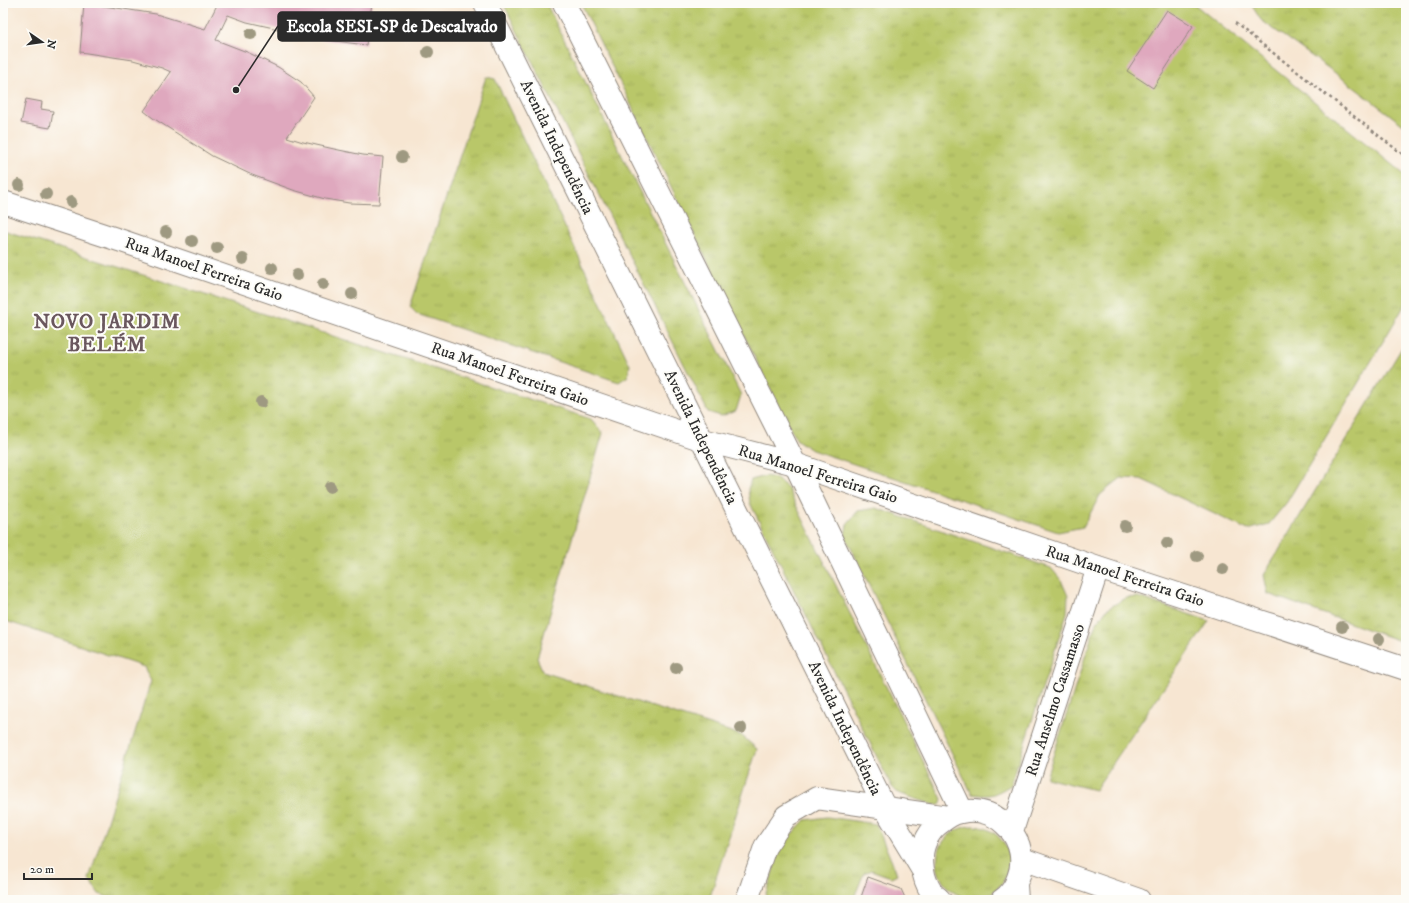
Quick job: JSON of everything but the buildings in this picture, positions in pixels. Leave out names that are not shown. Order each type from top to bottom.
[{"type":"street","name":"Avenida Independência","points":[[485,3],[885,808],[922,869],[928,885],[939,899]]},
{"type":"street","points":[[564,3],[795,464],[955,814]]},
{"type":"street","name":"Rua Manoel Ferreira Gaio","points":[[3,202],[122,241],[703,440],[795,464],[1098,568],[1406,669]]},
{"type":"street","name":"Rua Anselmo Cassamasso","points":[[1012,832],[1098,568]]},
{"type":"street","points":[[747,900],[765,847],[786,816],[817,798],[885,808],[955,814],[976,811],[990,814],[1002,821],[1012,832],[1019,845],[1022,859],[1020,872],[1012,895]]},
{"type":"street","points":[[922,869],[922,854],[926,839],[935,826],[955,814]]},
{"type":"street","points":[[1022,859],[1140,900]]},
{"type":"path","points":[[1235,23],[1406,157]]},
{"type":"green space","points":[[503,3],[546,3],[741,395],[736,411],[721,416],[708,412]]},
{"type":"green space","points":[[581,3],[1193,3],[1406,176],[1406,303],[1287,502],[1269,524],[1248,530],[1141,479],[1121,478],[1100,495],[1083,527],[1058,532],[812,450],[797,440],[787,423]]},
{"type":"green space","points":[[1250,3],[1406,3],[1406,127],[1338,75],[1261,20]]},
{"type":"green space","points":[[486,77],[495,79],[630,365],[628,376],[619,382],[417,314],[410,307]]},
{"type":"green space","points":[[3,230],[591,419],[603,433],[537,658],[543,672],[741,735],[757,749],[709,900],[117,900],[99,894],[89,879],[151,681],[144,667],[3,620]]},
{"type":"green space","points":[[1406,341],[1406,643],[1268,594],[1264,575]]},
{"type":"green space","points":[[766,476],[775,478],[787,487],[942,799],[940,805],[934,805],[898,793],[892,787],[750,503],[748,489],[751,480]]},
{"type":"green space","points":[[876,508],[1051,568],[1061,580],[1068,596],[1067,613],[1011,785],[996,793],[988,795],[972,794],[845,536],[847,524],[858,511]]},
{"type":"green space","points":[[1138,597],[1209,621],[1095,790],[1046,778],[1095,626],[1106,610],[1125,598]]},
{"type":"green space","points":[[827,817],[876,824],[897,874],[891,877],[871,870],[864,873],[853,900],[764,900],[781,845],[805,820]]},
{"type":"green space","points":[[966,826],[980,826],[987,828],[999,836],[1007,848],[1009,862],[1007,876],[999,888],[987,896],[980,898],[966,898],[959,896],[947,888],[939,876],[937,869],[937,855],[939,848],[947,836],[959,828]]},
{"type":"place","name":"Escola SESI-SP de Descalvado","points":[[236,90]]},
{"type":"district","name":"NOVO JARDIM BELÉM","points":[[107,334]]}]
